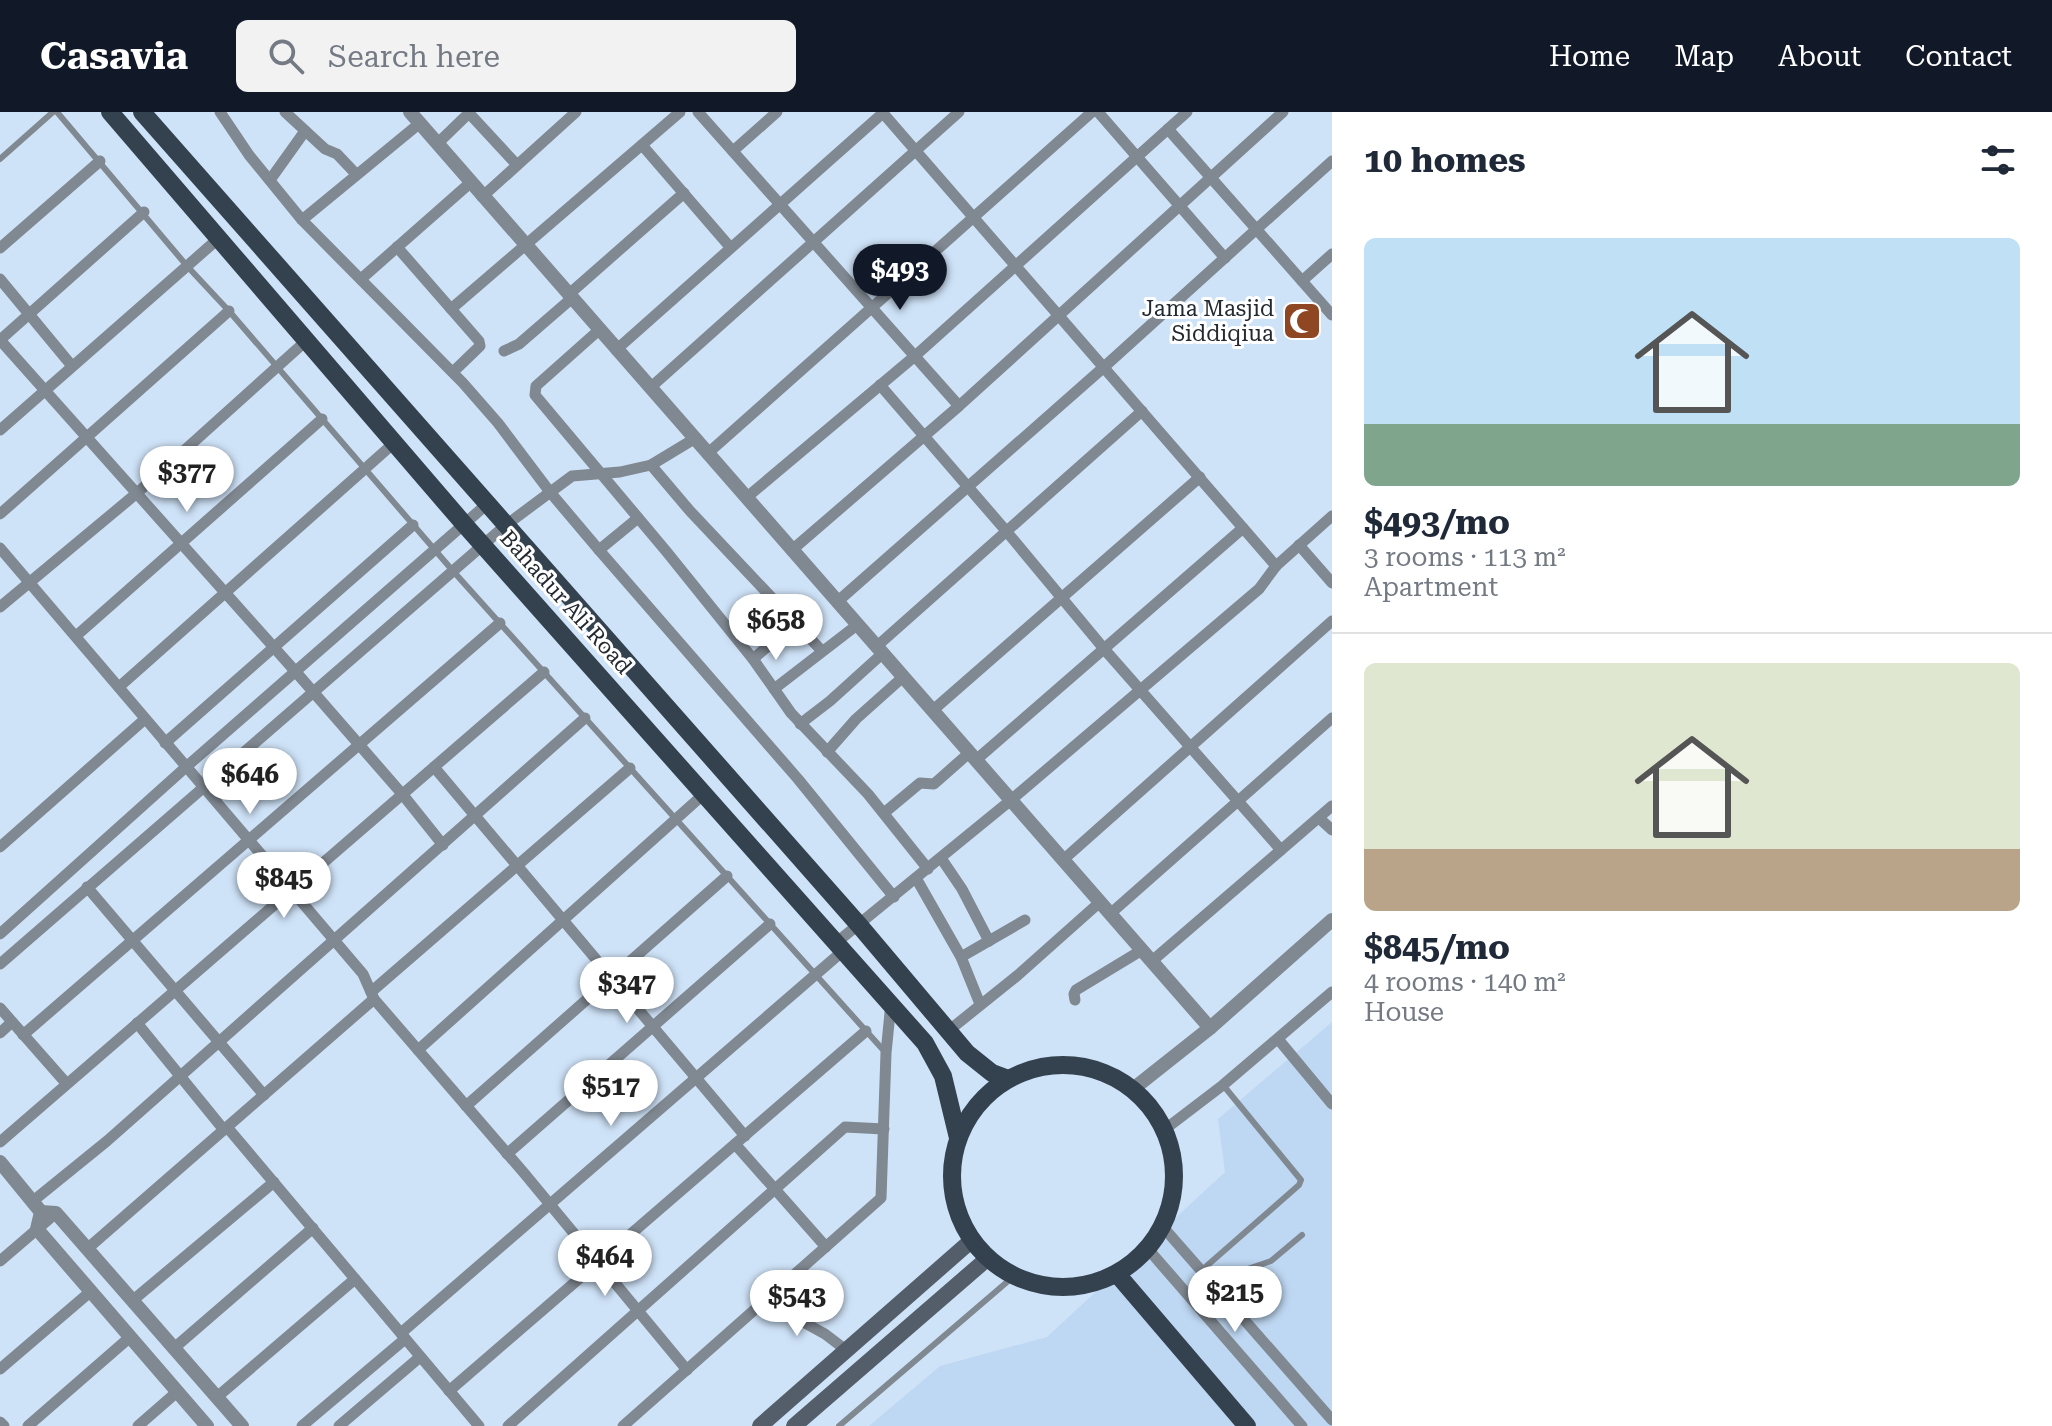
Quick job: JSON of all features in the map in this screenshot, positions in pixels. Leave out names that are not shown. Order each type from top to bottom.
[{"type":"main road","name":"Bahadur Ali Road","points":[[110,112],[464,524],[925,1043],[937,1063],[950,1097],[958,1138]]},
{"type":"main road","name":"Bahadur Ali Road","points":[[142,112],[859,925],[947,1032],[978,1065],[1008,1079]]},
{"type":"main road","points":[[1079,1066],[1108,1074],[1133,1089],[1151,1108],[1170,1145],[1175,1178],[1163,1227],[1148,1249],[1117,1274],[1088,1285],[1043,1286],[1014,1276],[988,1258],[964,1227],[954,1198],[952,1167],[958,1138],[973,1110],[1008,1079],[1035,1068],[1079,1066]]},
{"type":"main road","points":[[760,1426],[972,1240]]},
{"type":"main road","points":[[794,1426],[988,1258]]},
{"type":"main road","points":[[1117,1274],[1247,1426]]},
{"type":"street","points":[[220,112],[302,220],[453,372],[498,423],[550,492],[798,779],[894,897]]},
{"type":"street","points":[[285,112],[325,149],[337,154],[356,174]]},
{"type":"street","points":[[437,144],[469,112],[517,165]]},
{"type":"street","points":[[482,197],[576,112]]},
{"type":"street","points":[[451,309],[680,112]]},
{"type":"street","points":[[698,112],[959,406]]},
{"type":"street","points":[[733,151],[777,112]]},
{"type":"street","points":[[616,350],[882,112],[1276,566]]},
{"type":"street","points":[[650,388],[959,112]]},
{"type":"street","points":[[707,454],[1095,112],[1225,258]]},
{"type":"street","points":[[746,498],[915,356],[1187,112]]},
{"type":"street","points":[[792,550],[959,406],[1283,112]]},
{"type":"street","points":[[302,220],[415,117],[1210,1028]]},
{"type":"street","points":[[1168,129],[1332,315]]},
{"type":"street","points":[[270,180],[305,131]]},
{"type":"street","points":[[642,145],[730,247]]},
{"type":"street","points":[[0,248],[100,161]]},
{"type":"street","points":[[837,602],[1332,161]]},
{"type":"street","points":[[361,279],[470,183]]},
{"type":"street","points":[[504,351],[519,344],[684,193]]},
{"type":"street","points":[[144,212],[0,340],[295,671],[443,845]]},
{"type":"street","points":[[0,430],[219,238]]},
{"type":"street","points":[[397,247],[480,343],[453,372]]},
{"type":"street","points":[[1302,281],[1332,254]]},
{"type":"street","points":[[0,279],[72,366]]},
{"type":"street","points":[[0,514],[229,311]]},
{"type":"street","points":[[599,330],[536,386],[535,395],[753,659],[800,724],[884,813],[928,869]]},
{"type":"street","points":[[0,607],[137,493],[307,340]]},
{"type":"street","points":[[880,385],[1105,650],[1281,850]]},
{"type":"street","points":[[800,724],[830,701],[879,650],[1142,411]]},
{"type":"street","points":[[76,636],[322,419]]},
{"type":"street","points":[[0,964],[506,525],[572,476],[651,465],[694,439]]},
{"type":"street","points":[[119,687],[394,443]]},
{"type":"street","points":[[651,465],[690,511],[822,651]]},
{"type":"street","points":[[932,711],[1200,477]]},
{"type":"street","points":[[0,934],[487,504]]},
{"type":"street","points":[[302,1426],[550,1204],[816,975],[859,925],[1259,589],[1276,566],[1332,516]]},
{"type":"street","points":[[599,550],[638,518]]},
{"type":"street","points":[[165,743],[413,525]]},
{"type":"street","points":[[884,813],[920,783],[934,784],[972,757],[1105,650],[1243,528]]},
{"type":"street","points":[[1299,545],[1332,583]]},
{"type":"street","points":[[0,548],[363,974],[372,996],[687,1370]]},
{"type":"street","points":[[1063,860],[1332,621]]},
{"type":"street","points":[[753,659],[796,622]]},
{"type":"street","points":[[23,1035],[500,623]]},
{"type":"street","points":[[774,689],[857,625]]},
{"type":"street","points":[[2,1134],[137,1023],[544,672]]},
{"type":"street","points":[[827,752],[856,719],[903,677]]},
{"type":"street","points":[[0,1261],[37,1229],[43,1209],[181,1076],[585,718]]},
{"type":"street","points":[[1110,914],[1332,718]]},
{"type":"street","points":[[0,847],[145,719]]},
{"type":"street","points":[[434,767],[745,1136]]},
{"type":"street","points":[[87,1249],[630,768]]},
{"type":"street","points":[[418,1050],[705,793]]},
{"type":"street","points":[[1075,1000],[1076,990],[1147,955],[1332,806]]},
{"type":"street","points":[[1319,818],[1332,830]]},
{"type":"street","points":[[941,858],[962,889],[989,941]]},
{"type":"street","points":[[466,1106],[727,876]]},
{"type":"street","points":[[916,878],[961,957],[980,1004]]},
{"type":"street","points":[[87,887],[264,1095]]},
{"type":"street","points":[[947,1032],[1018,975],[1100,902]]},
{"type":"street","points":[[961,957],[1025,920]]},
{"type":"street","points":[[1133,1089],[1210,1028],[1332,920]]},
{"type":"street","points":[[507,1154],[770,924]]},
{"type":"street","points":[[1164,1130],[1223,1085],[1332,992]]},
{"type":"street","points":[[623,1426],[881,1198],[886,1053],[891,1003]]},
{"type":"street","points":[[0,1008],[66,1083]]},
{"type":"street","points":[[0,1033],[12,1022]]},
{"type":"street","points":[[137,1023],[475,1421],[461,1426]]},
{"type":"street","points":[[449,1391],[866,1031]]},
{"type":"street","points":[[1278,1039],[1332,1104]]},
{"type":"street","points":[[508,1426],[845,1127],[884,1129]]},
{"type":"street","points":[[735,1144],[826,1247]]},
{"type":"street","points":[[0,1162],[43,1209],[87,1249],[242,1426]]},
{"type":"street","points":[[132,1301],[274,1182]]},
{"type":"street","points":[[1163,1227],[1332,1420]]},
{"type":"street","points":[[173,1349],[313,1228]]},
{"type":"street","points":[[37,1229],[207,1426]]},
{"type":"street","points":[[1148,1249],[1302,1426]]},
{"type":"street","points":[[217,1397],[355,1279]]},
{"type":"street","points":[[0,1369],[90,1292]]},
{"type":"street","points":[[765,1301],[825,1334],[846,1350]]},
{"type":"street","points":[[28,1426],[129,1338]]},
{"type":"street","points":[[339,1426],[420,1357]]},
{"type":"street","points":[[138,1426],[177,1392]]},
{"type":"lane","points":[[0,159],[55,112],[453,571],[886,1053]]},
{"type":"lane","points":[[1202,1270],[1301,1180],[1223,1085]]},
{"type":"lane","points":[[1217,1288],[1233,1274],[1271,1261],[1302,1235]]},
{"type":"lane","points":[[839,1426],[1014,1276]]},
{"type":"shaded area","points":[[1332,1022],[1332,1426],[869,1426],[940,1366],[1047,1337],[1225,1172],[1218,1119]]},
{"type":"place","name":"Jama Masjid Siddiqiua","points":[[1302,321]]}]
